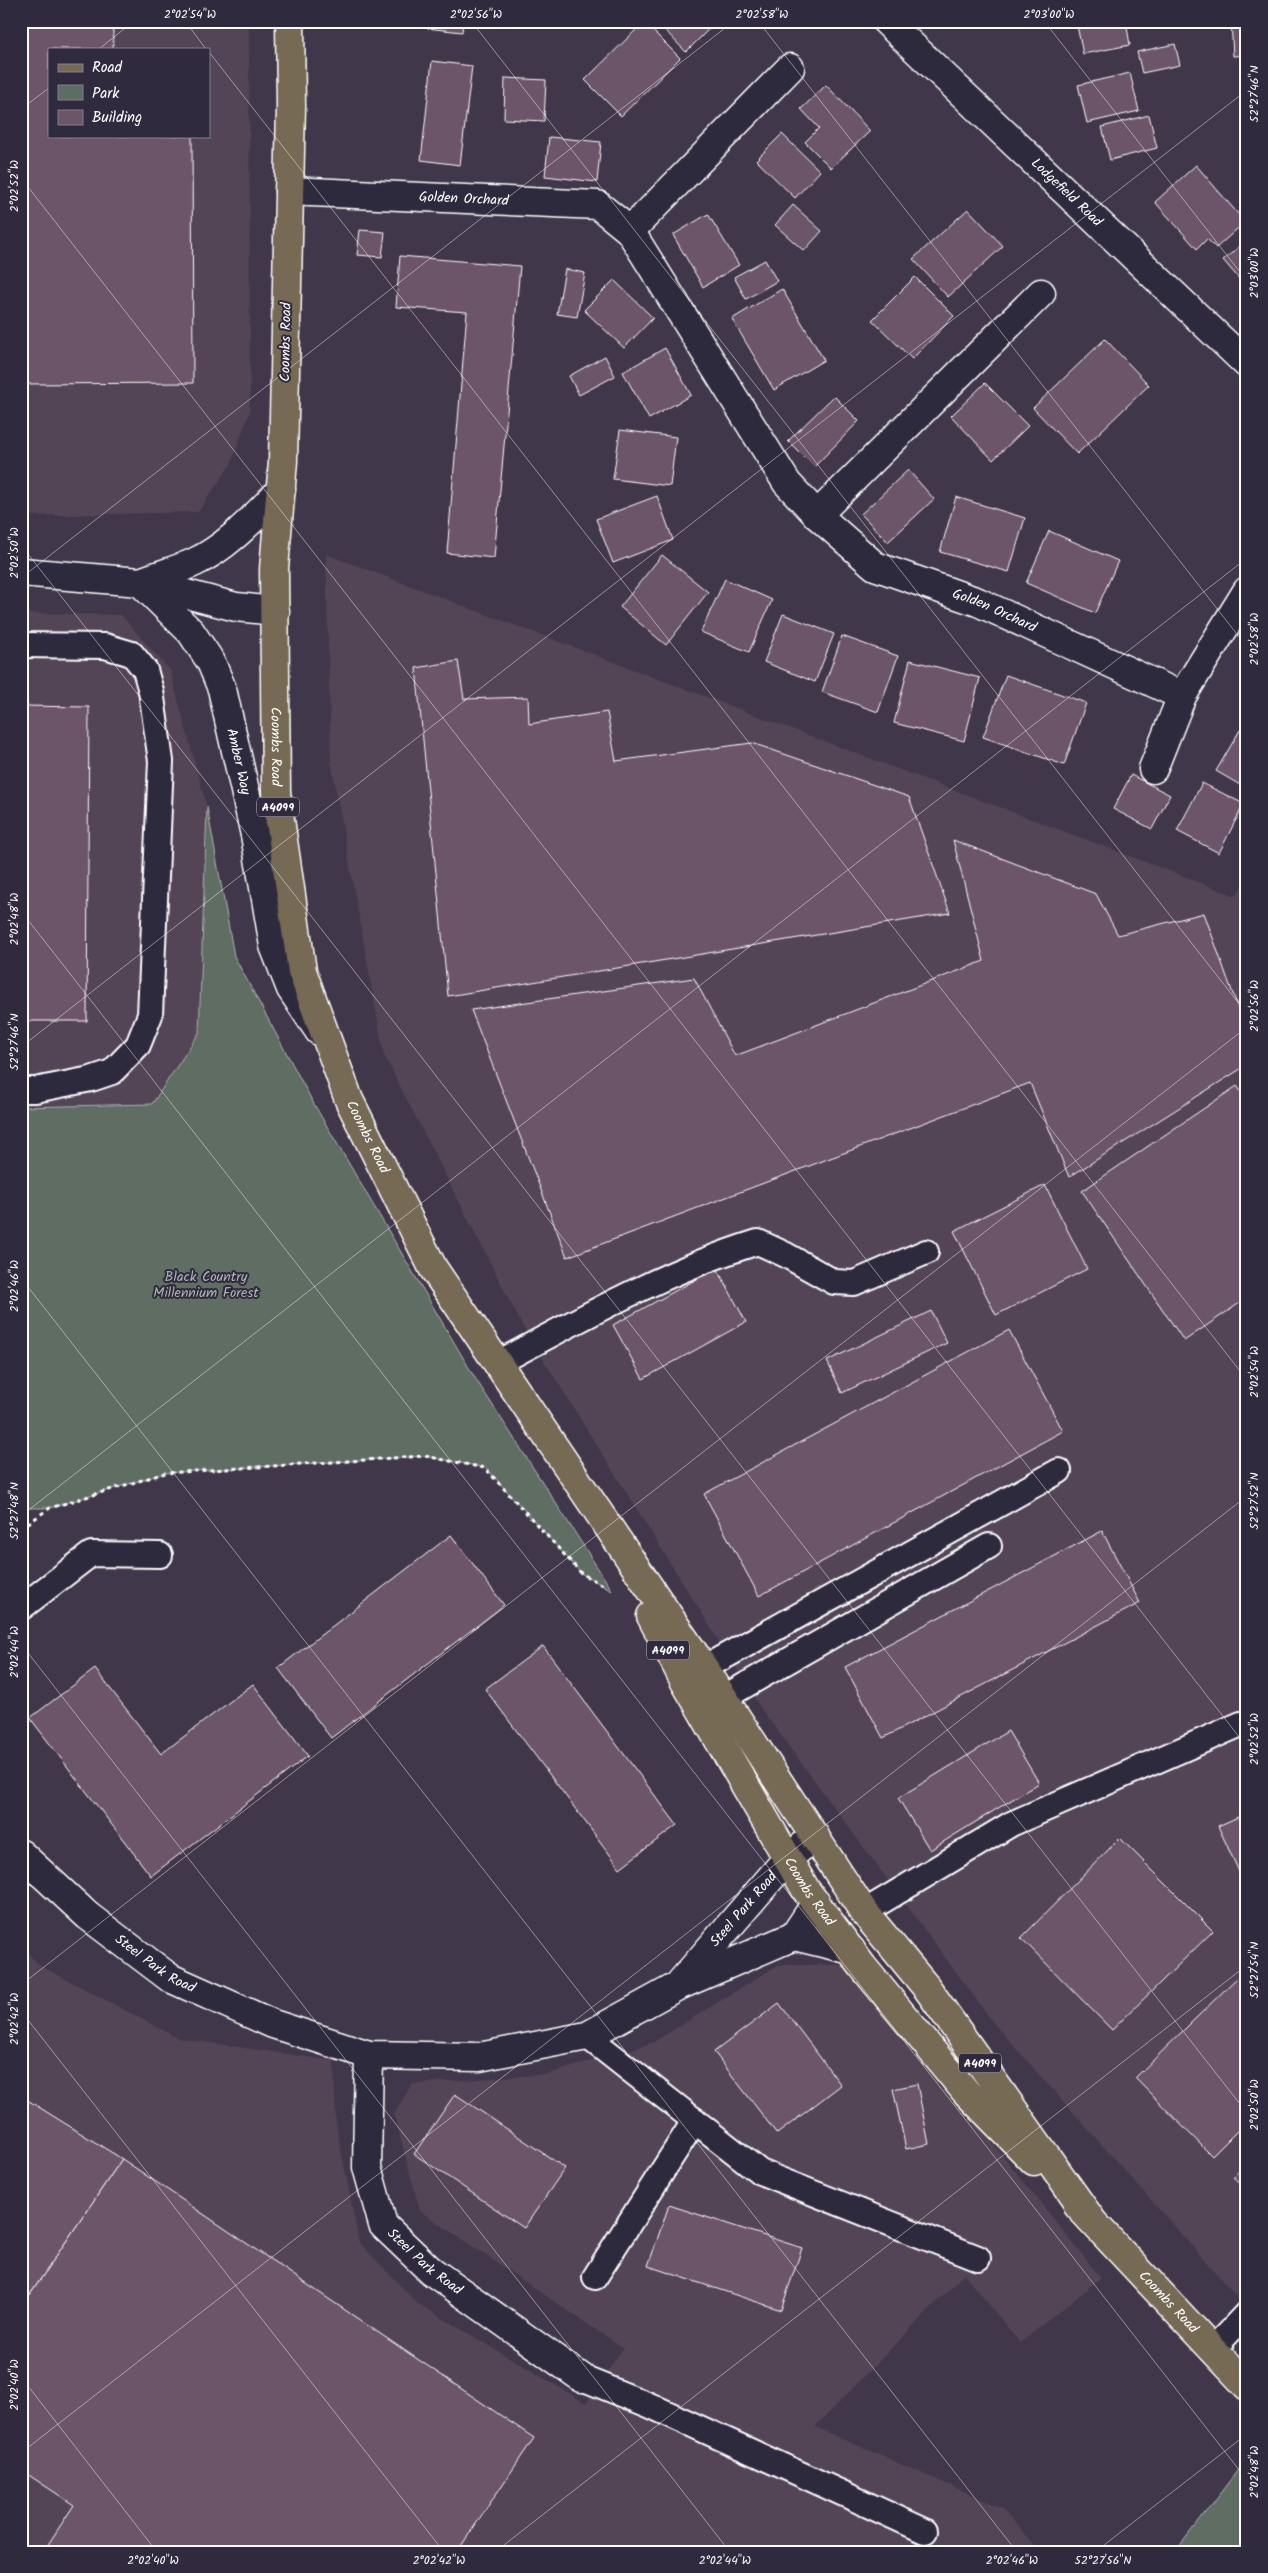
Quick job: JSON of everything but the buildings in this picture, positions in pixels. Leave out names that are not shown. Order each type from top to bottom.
[{"type":"main road","name":"Coombs Road","points":[[290,21],[289,191],[281,490],[274,569],[276,792],[302,971],[349,1100],[433,1268],[597,1513],[704,1668],[772,1772],[768,1797],[801,1848]]},
{"type":"main road","name":"Coombs Road","points":[[597,1513],[684,1682],[744,1785],[801,1848],[864,1912],[927,1988],[1091,2219]]},
{"type":"main road","points":[[801,1848],[825,1890],[816,1903]]},
{"type":"main road","name":"Coombs Road","points":[[816,1903],[851,1950],[966,2092],[1091,2219],[1212,2350],[1243,2374]]},
{"type":"street","name":"Lodgefield Road","points":[[886,21],[1247,364]]},
{"type":"street","points":[[630,230],[790,68]]},
{"type":"street","name":"Golden Orchard","points":[[289,191],[598,205],[630,230],[787,483],[817,515],[875,566],[978,602],[1182,696]]},
{"type":"street","points":[[817,515],[1041,293]]},
{"type":"street","points":[[140,582],[194,563],[211,554],[232,538],[281,490]]},
{"type":"street","points":[[21,572],[140,582],[236,607],[274,611]]},
{"type":"street","name":"Amber Way","points":[[140,582],[191,632],[211,662],[222,689],[255,835],[274,946],[290,989],[329,1044]]},
{"type":"street","points":[[1153,769],[1182,696],[1247,591]]},
{"type":"street","name":"Steel Park Road","points":[[676,1987],[801,1848]]},
{"type":"street","name":"Steel Park Road","points":[[21,1854],[88,1916],[170,1978],[272,2024],[369,2055],[479,2056],[587,2036],[676,1987],[794,1936]]},
{"type":"street","points":[[816,1903],[794,1936],[851,1950]]},
{"type":"street","name":"Steel Park Road","points":[[369,2055],[366,2167],[383,2225],[430,2270],[582,2378]]},
{"type":"lane","points":[[21,645],[105,646],[132,654],[145,670],[161,761],[150,1015],[138,1045],[112,1072],[91,1079],[35,1090],[21,1090]]},
{"type":"lane","points":[[498,1363],[614,1301],[724,1253],[758,1242],[786,1255],[834,1282],[854,1283],[926,1252]]},
{"type":"lane","points":[[704,1668],[1060,1471]]},
{"type":"lane","points":[[744,1785],[748,1766],[718,1712],[723,1698],[988,1546]]},
{"type":"lane","points":[[21,1608],[91,1554],[160,1555]]},
{"type":"lane","points":[[864,1912],[1011,1824],[1241,1724]]},
{"type":"lane","points":[[587,2036],[760,2172],[978,2258]]},
{"type":"lane","points":[[595,2277],[695,2120]]},
{"type":"lane","points":[[1212,2350],[1247,2313]]},
{"type":"lane","points":[[582,2378],[649,2405],[925,2531]]},
{"type":"path","points":[[21,1528],[50,1508],[165,1473],[425,1456],[486,1468],[582,1574],[612,1590]]},
{"type":"shaded area","points":[[21,21],[249,21],[250,411],[231,464],[198,512],[21,516]]},
{"type":"shaded area","points":[[326,554],[1236,896],[1247,878],[1247,2308],[995,2025],[762,1710],[523,1327],[384,1055],[331,762]]},
{"type":"shaded area","points":[[21,613],[121,615],[170,670],[207,807],[199,1033],[152,1104],[21,1107]]},
{"type":"shaded area","points":[[21,1945],[39,1965],[178,2038],[334,2061],[336,2124],[359,2242],[417,2303],[586,2403],[623,2348],[420,2211],[394,2114],[412,2084],[548,2074],[652,2043],[778,1965],[850,1965],[1101,2278],[1020,2343],[964,2274],[815,2427],[1002,2508],[1040,2552],[21,2552]]},
{"type":"green space","name":"Black Country Millennium Forest","points":[[207,807],[234,956],[315,1106],[475,1378],[612,1590],[582,1574],[486,1468],[425,1456],[165,1473],[50,1508],[21,1508],[21,1107],[152,1104],[199,1033]]},
{"type":"green space","points":[[1247,2458],[1247,2552],[1175,2552]]}]
